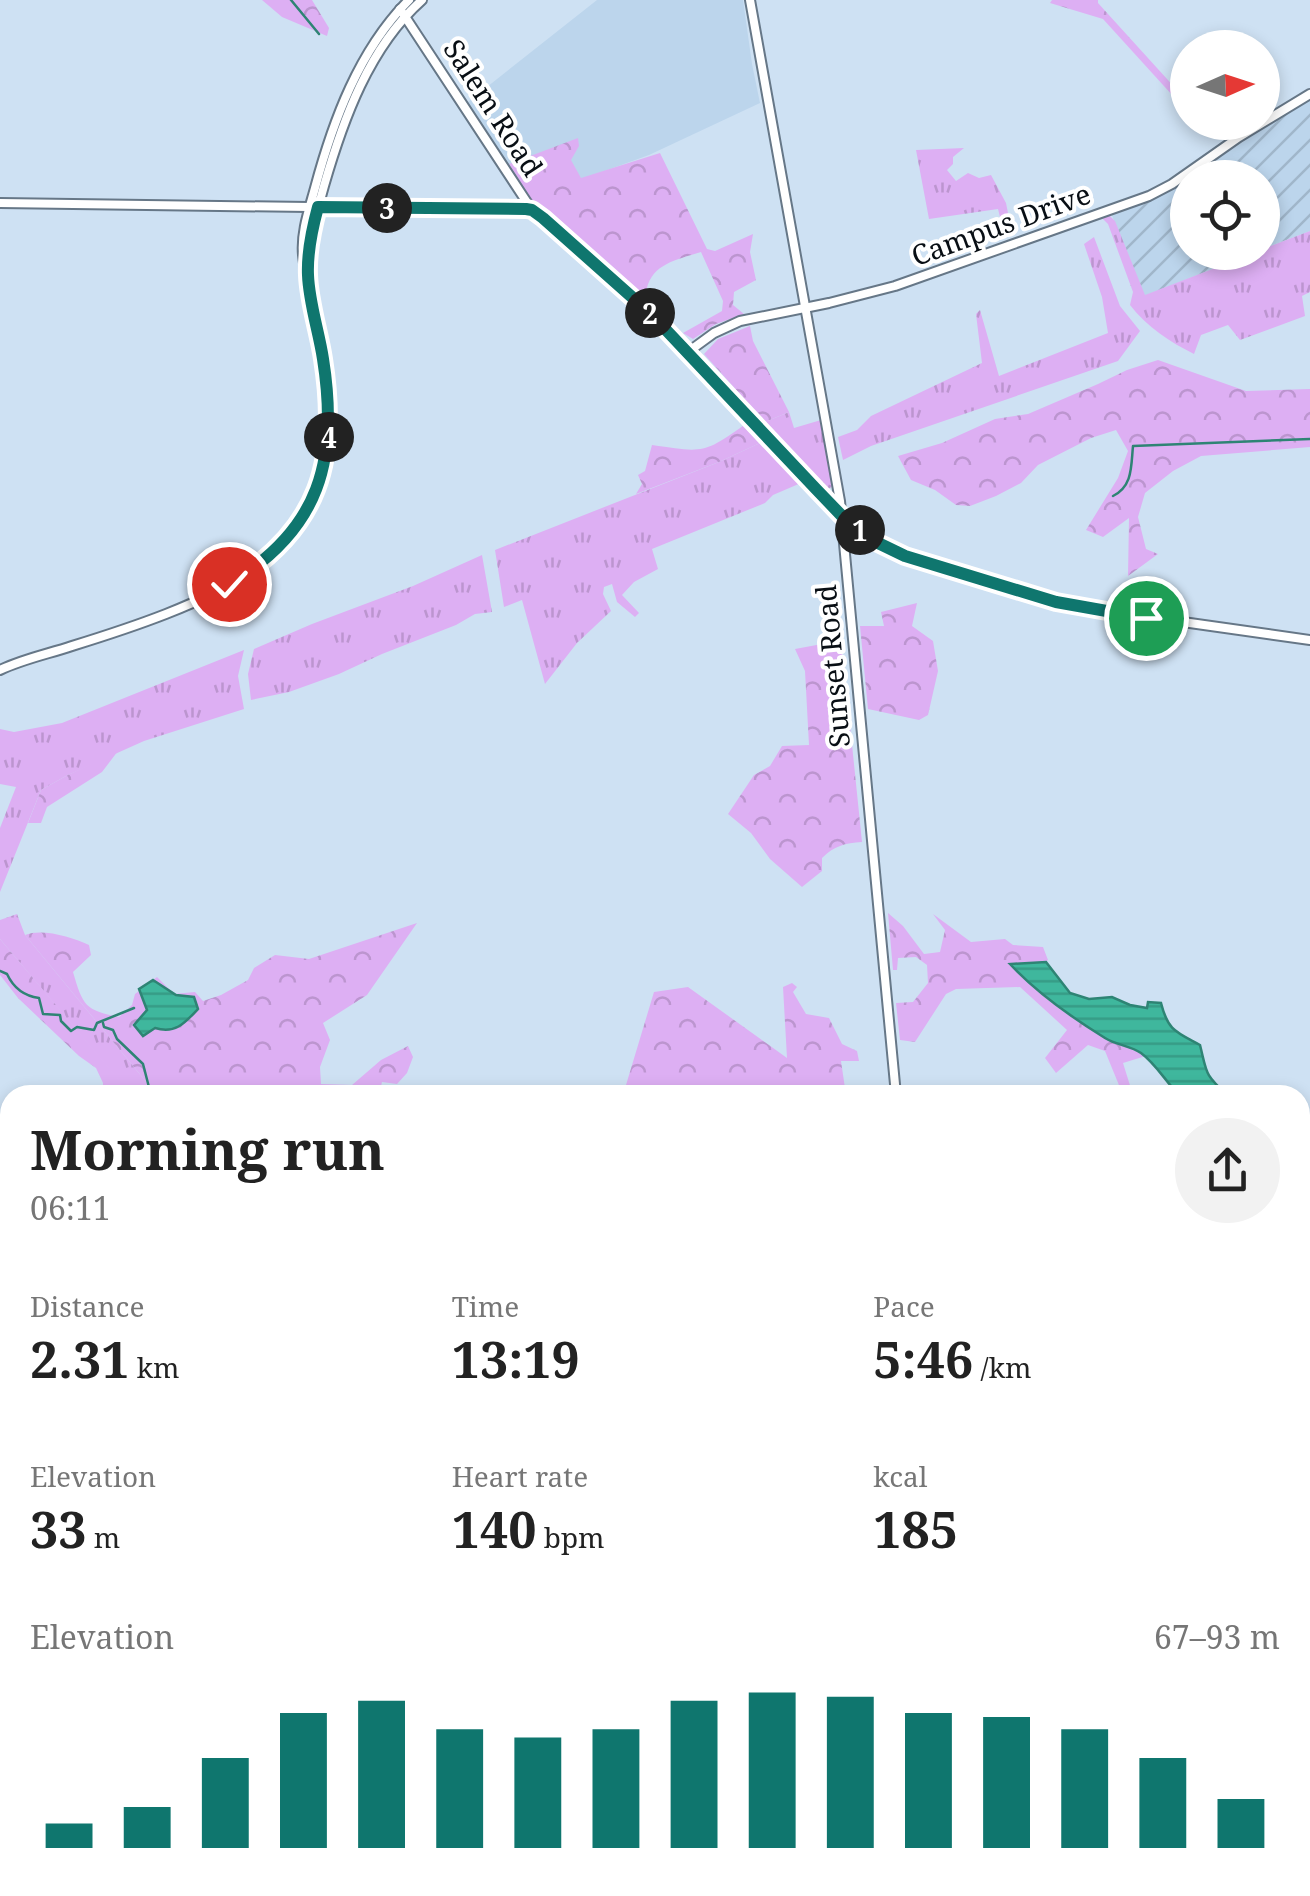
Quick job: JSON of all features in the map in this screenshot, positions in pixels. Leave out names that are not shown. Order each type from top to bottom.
[{"type":"street","points":[[0,670],[210,595],[254,570],[286,540],[308,506],[329,435],[330,412],[308,277],[314,207],[349,111],[409,0]]},
{"type":"street","points":[[403,12],[422,0]]},
{"type":"street","name":"Sunset Road","points":[[750,0],[841,515],[895,1085]]},
{"type":"street","name":"Salem Road","points":[[403,12],[532,210],[636,299],[818,492],[874,541],[905,556],[1056,602],[1168,622],[1310,640]]},
{"type":"street","name":"Campus Drive","points":[[688,352],[740,320],[908,282],[1149,196],[1310,94]]},
{"type":"street","points":[[514,182],[520,196],[518,209]]},
{"type":"street","points":[[0,203],[532,210]]},
{"type":"street","points":[[818,492],[831,492],[836,480]]},
{"type":"shaded area","points":[[597,0],[743,0],[760,103],[649,155],[530,198],[468,102]]},
{"type":"shaded area","points":[[1310,98],[1310,231],[1280,242],[1280,160],[1215,160],[1246,140],[1280,140],[1280,118]]},
{"type":"shaded area","points":[[1170,188],[1170,270],[1211,270],[1144,296],[1111,213]]},
{"type":"shaded area","points":[[1046,962],[1070,993],[1089,999],[1112,997],[1147,1008],[1148,1002],[1161,1003],[1174,1030],[1200,1045],[1208,1073],[1217,1085],[1171,1085],[1141,1053],[1080,1022],[1010,964]]},
{"type":"shaded area","points":[[153,980],[176,995],[194,997],[198,1009],[179,1026],[168,1030],[155,1028],[143,1036],[134,1025],[147,1010],[139,989]]},
{"type":"green space","points":[[262,0],[312,0],[329,28],[327,36],[282,17]]},
{"type":"green space","points":[[1098,0],[1170,82],[1170,93],[1103,19],[1050,3]]},
{"type":"green space","points":[[578,138],[579,146],[571,160],[581,178],[660,153],[707,249],[715,251],[753,234],[750,252],[756,280],[734,292],[733,305],[744,314],[716,324],[693,339],[683,333],[722,311],[723,301],[701,252],[659,269],[648,283],[646,293],[641,294],[534,204],[509,164]]},
{"type":"green space","points":[[964,148],[953,157],[947,170],[956,181],[968,173],[979,178],[991,175],[1006,203],[1009,218],[1002,225],[998,209],[929,219],[916,150]]},
{"type":"green space","points":[[1109,215],[1115,221],[1145,295],[1210,270],[1280,270],[1280,242],[1310,231],[1310,292],[1302,296],[1305,316],[1240,340],[1228,325],[1201,335],[1194,354],[1159,333],[1130,305],[1133,292],[1108,224],[1101,217]]},
{"type":"green space","points":[[1094,237],[1120,306],[1140,331],[1118,361],[871,446],[843,460],[838,437],[857,430],[871,416],[982,363],[976,314],[980,310],[999,376],[1108,333],[1102,297],[1084,244]]},
{"type":"green space","points":[[750,326],[753,341],[789,412],[765,422],[704,354],[718,339]]},
{"type":"green space","points":[[1158,360],[1246,391],[1310,389],[1310,447],[1201,456],[1173,471],[1145,493],[1138,517],[1146,549],[1158,554],[1128,576],[1129,518],[1103,537],[1086,530],[1118,478],[1128,451],[1116,430],[1038,465],[1021,483],[970,506],[956,505],[911,480],[898,456],[942,443],[995,419],[1028,414]]},
{"type":"green space","points":[[789,412],[794,428],[821,420],[832,487],[823,491],[765,431],[765,422]]},
{"type":"green space","points":[[744,425],[760,443],[636,494],[642,484],[638,475],[645,471],[652,445],[701,449]]},
{"type":"green space","points":[[760,443],[801,483],[773,495],[765,503],[652,549],[658,569],[634,582],[622,595],[639,613],[635,617],[617,602],[612,584],[604,587],[611,611],[577,643],[545,684],[522,600],[504,607],[495,550]]},
{"type":"green space","points":[[482,555],[492,612],[475,614],[339,674],[289,692],[251,700],[248,674],[254,649]]},
{"type":"green space","points":[[917,603],[912,626],[933,641],[938,671],[928,715],[919,720],[868,709],[860,626],[884,626],[881,612]]},
{"type":"green space","points":[[838,641],[843,657],[862,842],[840,846],[826,854],[822,871],[802,887],[728,814],[754,775],[770,766],[782,746],[809,745],[805,671],[795,649]]},
{"type":"green space","points":[[244,650],[238,676],[244,709],[144,741],[41,790],[0,892],[0,828],[16,787],[0,784],[0,729],[14,732],[62,723]]},
{"type":"green space","points":[[118,751],[102,772],[47,807],[41,823],[28,823],[41,790]]},
{"type":"green space","points":[[888,913],[924,954],[940,952],[945,930],[933,914],[971,942],[1005,939],[1013,945],[1043,947],[1048,960],[1028,973],[1149,1055],[1123,1063],[1130,1085],[1119,1085],[1105,1051],[1088,1045],[1056,1073],[1045,1058],[1067,1030],[1020,987],[956,989],[946,994],[915,1042],[900,1040],[896,1003],[913,1002],[928,983],[927,965],[916,957],[898,958],[897,970],[893,970]]},
{"type":"green space","points":[[17,914],[25,935],[149,1085],[123,1085],[0,939],[0,920]]},
{"type":"green space","points":[[417,923],[367,995],[323,1023],[330,1040],[320,1067],[321,1084],[352,1085],[149,1085],[25,935],[48,933],[89,945],[91,955],[73,972],[80,992],[92,1009],[119,1017],[132,1005],[135,994],[157,977],[174,994],[195,992],[203,1001],[248,980],[254,968],[275,955],[309,959]]},
{"type":"green space","points":[[0,939],[124,1085],[103,1085],[96,1068],[18,998],[0,975]]},
{"type":"green space","points":[[792,983],[797,987],[793,992],[806,1014],[829,1018],[842,1044],[857,1051],[859,1061],[841,1061],[845,1085],[626,1085],[654,992],[688,987],[787,1058],[783,987]]},
{"type":"green space","points":[[408,1046],[413,1057],[407,1073],[397,1084],[352,1085],[381,1060]]},
{"type":"waterway","points":[[291,0],[319,34]]},
{"type":"waterway","points":[[1113,496],[1128,481],[1133,446],[1310,439]]},
{"type":"waterway","points":[[0,971],[20,991],[39,998],[43,1014],[60,1015],[71,1031],[77,1027],[94,1030],[97,1023],[134,1008]]},
{"type":"waterway","points":[[103,1023],[143,1064],[148,1085]]},
{"type":"route","points":[[229,584],[257,567],[292,533],[308,506],[324,464],[330,412],[308,277],[312,226],[318,207],[526,209],[543,218],[628,292],[841,515],[874,541],[911,558],[1038,597],[1146,618]]}]
